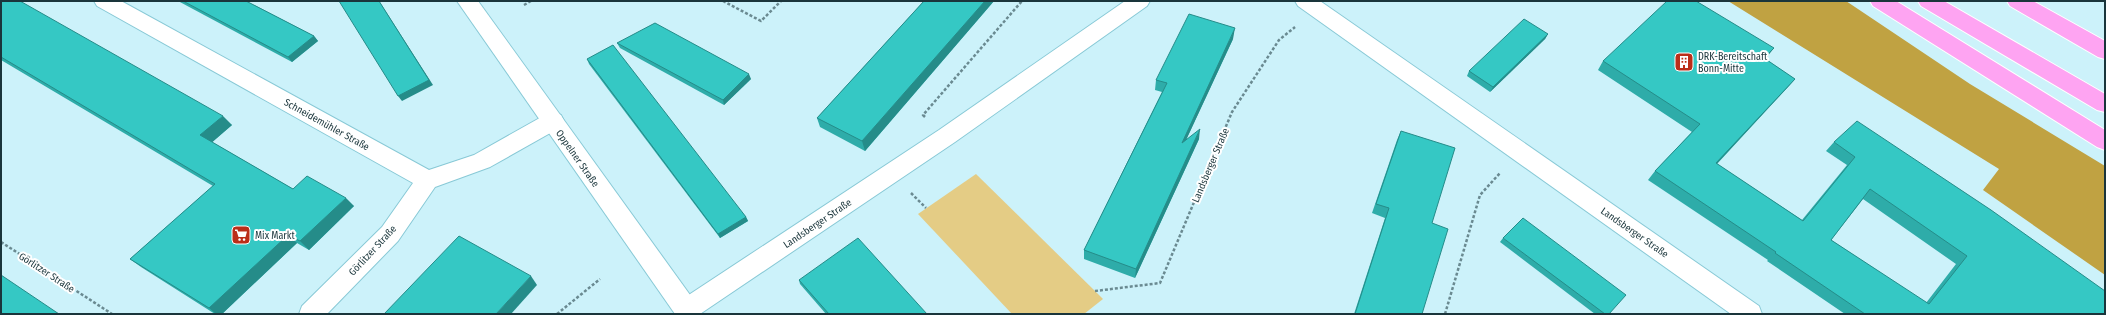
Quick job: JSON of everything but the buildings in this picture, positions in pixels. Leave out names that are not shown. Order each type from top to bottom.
[{"type":"highway","points":[[1880,1],[2105,141]]},
{"type":"highway","points":[[1928,1],[2105,104]]},
{"type":"highway","points":[[2017,1],[2105,51]]},
{"type":"street","name":"Schneidemühler Straße","points":[[104,1],[427,180]]},
{"type":"street","name":"Oppelner Straße","points":[[467,1],[688,312]]},
{"type":"street","name":"Landsberger Straße","points":[[688,312],[947,136],[1140,1]]},
{"type":"street","name":"Landsberger Straße","points":[[1312,5],[1520,150],[1750,314]]},
{"type":"street","points":[[427,180],[482,161],[553,121]]},
{"type":"street","name":"Görlitzer Straße","points":[[311,314],[390,234],[427,180]]},
{"type":"path","points":[[524,5],[531,1]]},
{"type":"path","points":[[723,1],[761,21],[781,1]]},
{"type":"path","points":[[947,136],[923,115],[1022,1]]},
{"type":"path","name":"Landsberger Straße","points":[[1095,291],[1160,283],[1232,112],[1279,40],[1312,5]]},
{"type":"path","points":[[1445,314],[1480,195],[1520,150]]},
{"type":"path","name":"Görlitzer Straße","points":[[1,242],[112,314]]},
{"type":"path","points":[[557,314],[600,279]]},
{"type":"shaded area","points":[[1728,1],[1846,1],[1970,84],[2105,166],[2105,275],[1983,190],[1999,169]]},
{"type":"shaded area","points":[[976,174],[1103,299],[1084,314],[1012,314],[918,214]]},
{"type":"place","name":"DRK-Bereitschaft Bonn-Mitte","points":[[1684,62]]},
{"type":"place","name":"Mix Markt","points":[[241,235]]}]
